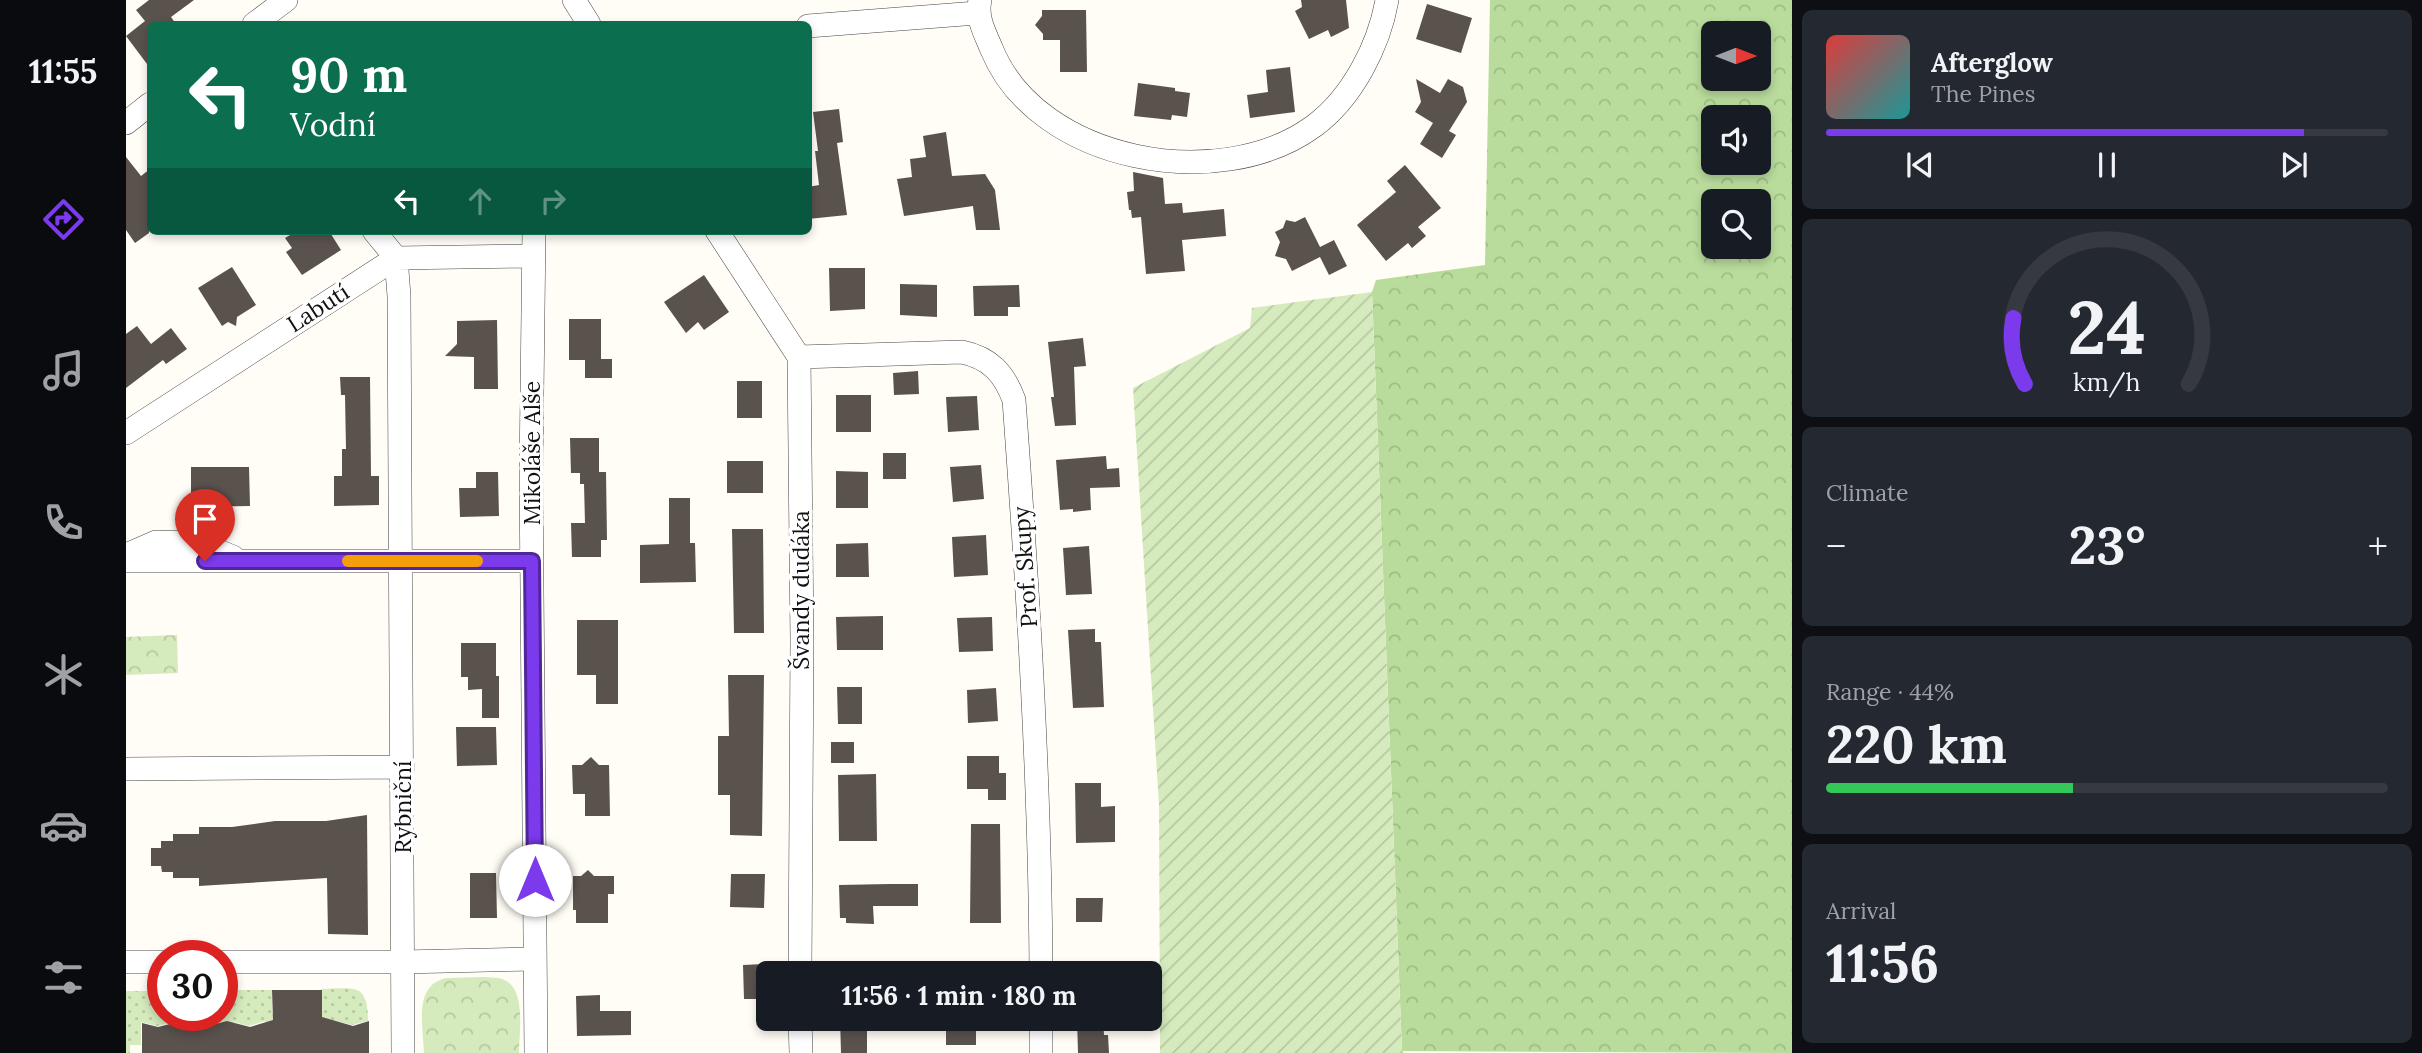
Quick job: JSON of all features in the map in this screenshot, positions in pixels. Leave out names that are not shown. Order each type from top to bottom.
[{"type":"street","points":[[258,21],[286,0]]},
{"type":"street","points":[[574,0],[587,21]]},
{"type":"street","points":[[812,26],[979,7],[996,58],[1019,95],[1056,124],[1086,141],[1132,156],[1158,161],[1229,161],[1274,148],[1314,127],[1343,99],[1366,60],[1387,0]]},
{"type":"street","points":[[126,123],[147,106]]},
{"type":"street","points":[[377,235],[396,258],[532,256]]},
{"type":"street","name":"Mikoláše Alše","points":[[534,235],[532,561],[537,1053]]},
{"type":"street","points":[[720,235],[799,357]]},
{"type":"street","name":"Labutí","points":[[126,433],[396,258]]},
{"type":"street","name":"Rybniční","points":[[396,258],[400,296],[403,1053]]},
{"type":"street","name":"Prof. Skupy","points":[[799,357],[962,352],[983,358],[998,369],[1008,384],[1014,400],[1029,627],[1041,895],[1041,961]]},
{"type":"street","name":"Švandy dudáka","points":[[799,357],[802,640],[800,961]]},
{"type":"street","points":[[126,555],[156,542],[200,543],[237,561]]},
{"type":"street","points":[[126,564],[237,561],[532,561]]},
{"type":"street","points":[[126,769],[402,767]]},
{"type":"street","points":[[238,962],[536,959]]},
{"type":"street","points":[[126,962],[147,962]]},
{"type":"street","points":[[800,1031],[801,1053]]},
{"type":"street","points":[[1041,1031],[1041,1053]]},
{"type":"green space","points":[[1490,0],[1792,0],[1792,1053],[1402,1051],[1372,292],[1376,280],[1485,265]]},
{"type":"green space","points":[[1372,292],[1402,1051],[1405,1053],[1160,1053],[1162,961],[1160,961],[1159,805],[1133,388],[1250,328],[1252,308]]},
{"type":"green space","points":[[177,635],[178,673],[126,675],[126,637]]},
{"type":"green space","points":[[492,977],[508,982],[518,998],[520,1009],[519,1053],[424,1053],[422,1008],[425,997],[429,988],[447,978]]},
{"type":"green space","points":[[321,989],[356,990],[362,993],[365,999],[368,1021],[352,1025],[336,1021],[336,1044],[314,1044],[321,1012]]},
{"type":"green space","points":[[238,990],[272,990],[272,1013],[279,1013],[265,1044],[265,1021],[249,1026],[238,1023]]},
{"type":"green space","points":[[126,991],[147,991],[147,1024],[141,1022],[141,1045],[130,1045],[130,1053],[126,1053]]},
{"type":"green space","points":[[173,1031],[187,1031],[187,1045],[173,1045]]},
{"type":"green space","points":[[219,1031],[234,1031],[233,1045],[219,1045]]},
{"type":"building","points":[[149,0],[194,0],[171,17],[174,21],[147,21],[147,64],[126,36],[145,21],[136,10]]},
{"type":"building","points":[[1301,0],[1346,0],[1349,28],[1331,37],[1328,30],[1309,39],[1295,11],[1302,7]]},
{"type":"building","points":[[1427,4],[1472,18],[1461,53],[1416,39]]},
{"type":"building","points":[[1042,10],[1086,10],[1087,72],[1060,72],[1060,40],[1043,40],[1043,34],[1035,25],[1042,16]]},
{"type":"building","points":[[1290,67],[1295,112],[1250,118],[1247,95],[1268,92],[1266,70]]},
{"type":"building","points":[[1416,79],[1440,93],[1448,79],[1463,87],[1467,102],[1449,131],[1456,135],[1442,158],[1420,144],[1433,123],[1415,112],[1421,102]]},
{"type":"building","points":[[1138,83],[1190,93],[1187,117],[1172,115],[1171,120],[1134,116]]},
{"type":"building","points":[[839,109],[843,142],[837,143],[847,215],[812,219],[812,186],[819,185],[813,112]]},
{"type":"building","points":[[946,132],[952,176],[985,174],[995,190],[1000,230],[976,230],[973,206],[904,216],[897,179],[912,177],[910,159],[926,157],[923,136]]},
{"type":"building","points":[[126,157],[141,176],[147,171],[147,234],[135,243],[126,230]]},
{"type":"building","points":[[1405,165],[1441,208],[1418,227],[1426,236],[1412,248],[1408,243],[1386,261],[1357,225],[1396,192],[1387,181]]},
{"type":"building","points":[[1133,172],[1163,178],[1165,204],[1182,203],[1183,213],[1224,209],[1226,236],[1182,240],[1185,271],[1146,274],[1141,217],[1132,218],[1129,210],[1127,192],[1134,191]]},
{"type":"building","points":[[1305,217],[1320,247],[1334,240],[1347,266],[1329,275],[1320,257],[1292,271],[1286,259],[1275,256],[1280,242],[1275,232],[1283,228],[1286,220],[1295,222]]},
{"type":"building","points":[[290,235],[332,235],[341,250],[302,275],[286,252],[292,248],[285,238]]},
{"type":"building","points":[[232,267],[256,305],[237,317],[236,326],[228,322],[222,326],[198,288]]},
{"type":"building","points":[[829,268],[865,268],[865,309],[830,311]]},
{"type":"building","points":[[704,275],[729,312],[704,330],[698,322],[686,333],[664,302]]},
{"type":"building","points":[[900,284],[937,285],[937,317],[900,315]]},
{"type":"building","points":[[1019,285],[1020,307],[1008,307],[1008,316],[974,316],[973,286]]},
{"type":"building","points":[[569,319],[601,319],[601,359],[612,359],[612,378],[585,378],[585,360],[569,360]]},
{"type":"building","points":[[497,320],[498,389],[474,389],[474,357],[445,356],[457,344],[457,321]]},
{"type":"building","points":[[137,326],[151,344],[171,328],[187,349],[166,364],[163,360],[126,388],[126,334]]},
{"type":"building","points":[[1083,338],[1086,366],[1074,367],[1076,425],[1055,426],[1048,342]]},
{"type":"building","points":[[918,371],[919,394],[894,395],[893,373]]},
{"type":"building","points":[[340,377],[370,377],[371,476],[379,476],[379,505],[334,506],[334,476],[342,476],[342,449],[346,449],[345,395],[341,395]]},
{"type":"building","points":[[737,381],[762,381],[762,418],[737,418]]},
{"type":"building","points":[[836,395],[871,395],[871,432],[836,432]]},
{"type":"building","points":[[977,396],[979,430],[948,432],[946,397]]},
{"type":"building","points":[[570,438],[599,438],[599,472],[606,472],[607,540],[601,540],[601,557],[572,557],[571,523],[585,523],[584,484],[580,484],[580,473],[571,473]]},
{"type":"building","points":[[883,453],[906,453],[906,479],[883,479]]},
{"type":"building","points":[[1106,456],[1107,469],[1119,468],[1120,487],[1090,488],[1091,510],[1060,510],[1056,460]]},
{"type":"building","points":[[727,461],[763,461],[763,493],[727,493]]},
{"type":"building","points":[[981,465],[984,499],[953,502],[950,467]]},
{"type":"building","points":[[191,467],[249,467],[250,506],[191,507]]},
{"type":"building","points":[[836,471],[868,472],[868,508],[836,508]]},
{"type":"building","points":[[476,472],[498,472],[499,516],[460,517],[459,488],[476,488]]},
{"type":"building","points":[[669,498],[690,498],[690,543],[695,543],[696,582],[640,583],[640,545],[669,544]]},
{"type":"building","points":[[732,529],[763,529],[764,633],[734,633]]},
{"type":"building","points":[[986,535],[988,575],[954,577],[952,537]]},
{"type":"building","points":[[868,543],[869,577],[836,577],[836,544]]},
{"type":"building","points":[[1089,546],[1092,594],[1066,595],[1063,548]]},
{"type":"building","points":[[883,616],[883,650],[837,650],[836,617]]},
{"type":"building","points":[[992,617],[993,651],[959,652],[957,618]]},
{"type":"building","points":[[577,620],[618,620],[618,704],[596,704],[596,675],[577,675]]},
{"type":"building","points":[[1095,629],[1095,642],[1101,642],[1104,707],[1073,708],[1068,630]]},
{"type":"building","points":[[461,643],[496,643],[499,718],[482,718],[482,689],[468,690],[468,677],[461,677]]},
{"type":"building","points":[[728,675],[764,675],[762,836],[730,835],[730,795],[718,795],[718,736],[729,736]]},
{"type":"building","points":[[837,687],[862,687],[862,724],[838,724]]},
{"type":"building","points":[[996,688],[998,721],[968,723],[967,690]]},
{"type":"building","points":[[456,727],[496,727],[497,765],[457,766]]},
{"type":"building","points":[[831,742],[854,742],[854,763],[831,763]]},
{"type":"building","points":[[967,756],[999,756],[999,773],[1006,773],[1006,800],[988,800],[988,789],[967,789]]},
{"type":"building","points":[[591,757],[599,765],[609,765],[610,816],[585,816],[585,794],[573,794],[572,765],[582,765]]},
{"type":"building","points":[[876,774],[877,841],[839,841],[838,775]]},
{"type":"building","points":[[1075,783],[1101,783],[1101,807],[1115,806],[1115,842],[1076,843]]},
{"type":"building","points":[[367,815],[368,935],[328,934],[327,878],[199,886],[199,878],[173,878],[173,872],[162,872],[161,866],[151,866],[151,848],[161,848],[161,841],[173,841],[173,834],[199,834],[199,827],[232,827],[275,821],[326,821]]},
{"type":"building","points":[[971,824],[1000,824],[1001,923],[970,923]]},
{"type":"building","points":[[588,870],[594,876],[614,876],[614,894],[608,894],[608,923],[576,923],[576,910],[573,910],[573,876],[581,876]]},
{"type":"building","points":[[470,873],[496,873],[497,918],[470,918]]},
{"type":"building","points":[[731,874],[765,874],[764,908],[730,907]]},
{"type":"building","points":[[918,884],[918,906],[873,906],[874,924],[846,923],[846,918],[840,918],[839,885]]},
{"type":"building","points":[[1076,898],[1103,898],[1102,922],[1076,922]]},
{"type":"building","points":[[756,964],[756,999],[744,999],[743,965]]},
{"type":"building","points":[[272,990],[322,990],[322,1017],[353,1026],[369,1021],[369,1053],[142,1053],[142,1023],[147,1024],[147,1031],[238,1031],[238,1024],[250,1027],[273,1020]]},
{"type":"building","points":[[600,995],[600,1011],[631,1011],[631,1035],[577,1036],[576,996]]},
{"type":"building","points":[[840,1031],[867,1031],[867,1053],[841,1053]]},
{"type":"building","points":[[946,1031],[976,1031],[976,1045],[946,1045]]},
{"type":"building","points":[[1077,1031],[1104,1031],[1104,1035],[1108,1035],[1109,1053],[1078,1053]]},
{"type":"slow traffic","points":[[348,561],[477,561]]},
{"type":"route","points":[[205,561],[532,561],[535,880]]}]
